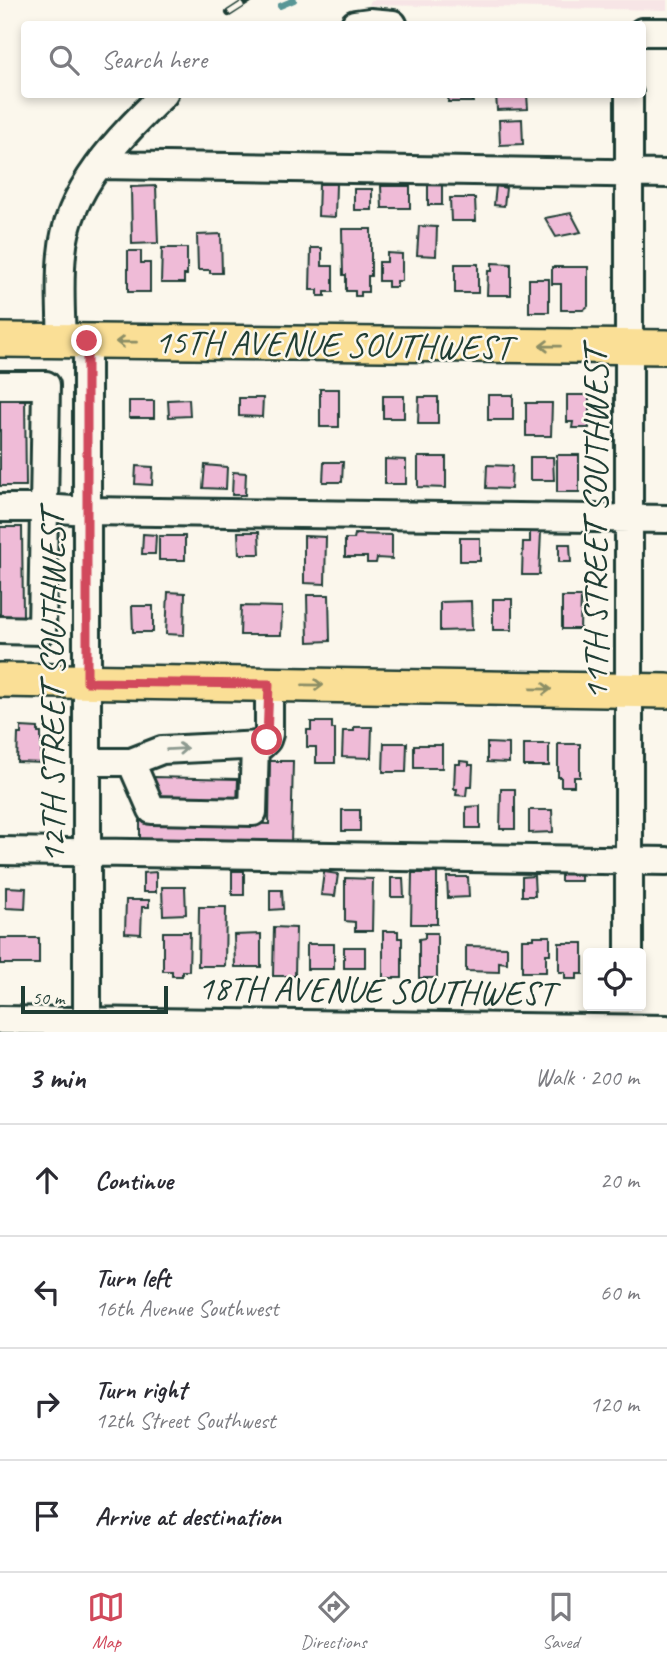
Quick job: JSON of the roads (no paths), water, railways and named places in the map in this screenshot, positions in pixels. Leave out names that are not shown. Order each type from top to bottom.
[{"type":"main road","name":"15TH AVENUE SOUTHWEST","points":[[0,341],[667,347]]},
{"type":"main road","points":[[0,680],[667,691]]},
{"type":"street","points":[[646,32],[667,32]]},
{"type":"street","name":"12TH STREET SOUTHWEST","points":[[86,1027],[87,511],[74,341],[62,252],[75,203],[99,164],[160,98]]},
{"type":"street","name":"11TH STREET SOUTHWEST","points":[[629,98],[629,948]]},
{"type":"street","points":[[99,164],[667,174]]},
{"type":"street","points":[[0,385],[46,385],[42,631],[0,630]]},
{"type":"street","points":[[0,508],[667,519]]},
{"type":"street","points":[[87,762],[131,762],[162,750],[262,745],[269,734],[269,684]]},
{"type":"street","points":[[131,762],[152,810],[253,812],[255,745]]},
{"type":"street","points":[[0,851],[667,861]]},
{"type":"street","name":"18TH AVENUE SOUTHWEST","points":[[0,1020],[86,1027],[629,1022],[667,1029]]},
{"type":"waterway","points":[[280,6],[294,0]]},
{"type":"railway","points":[[229,13],[249,0]]}]
